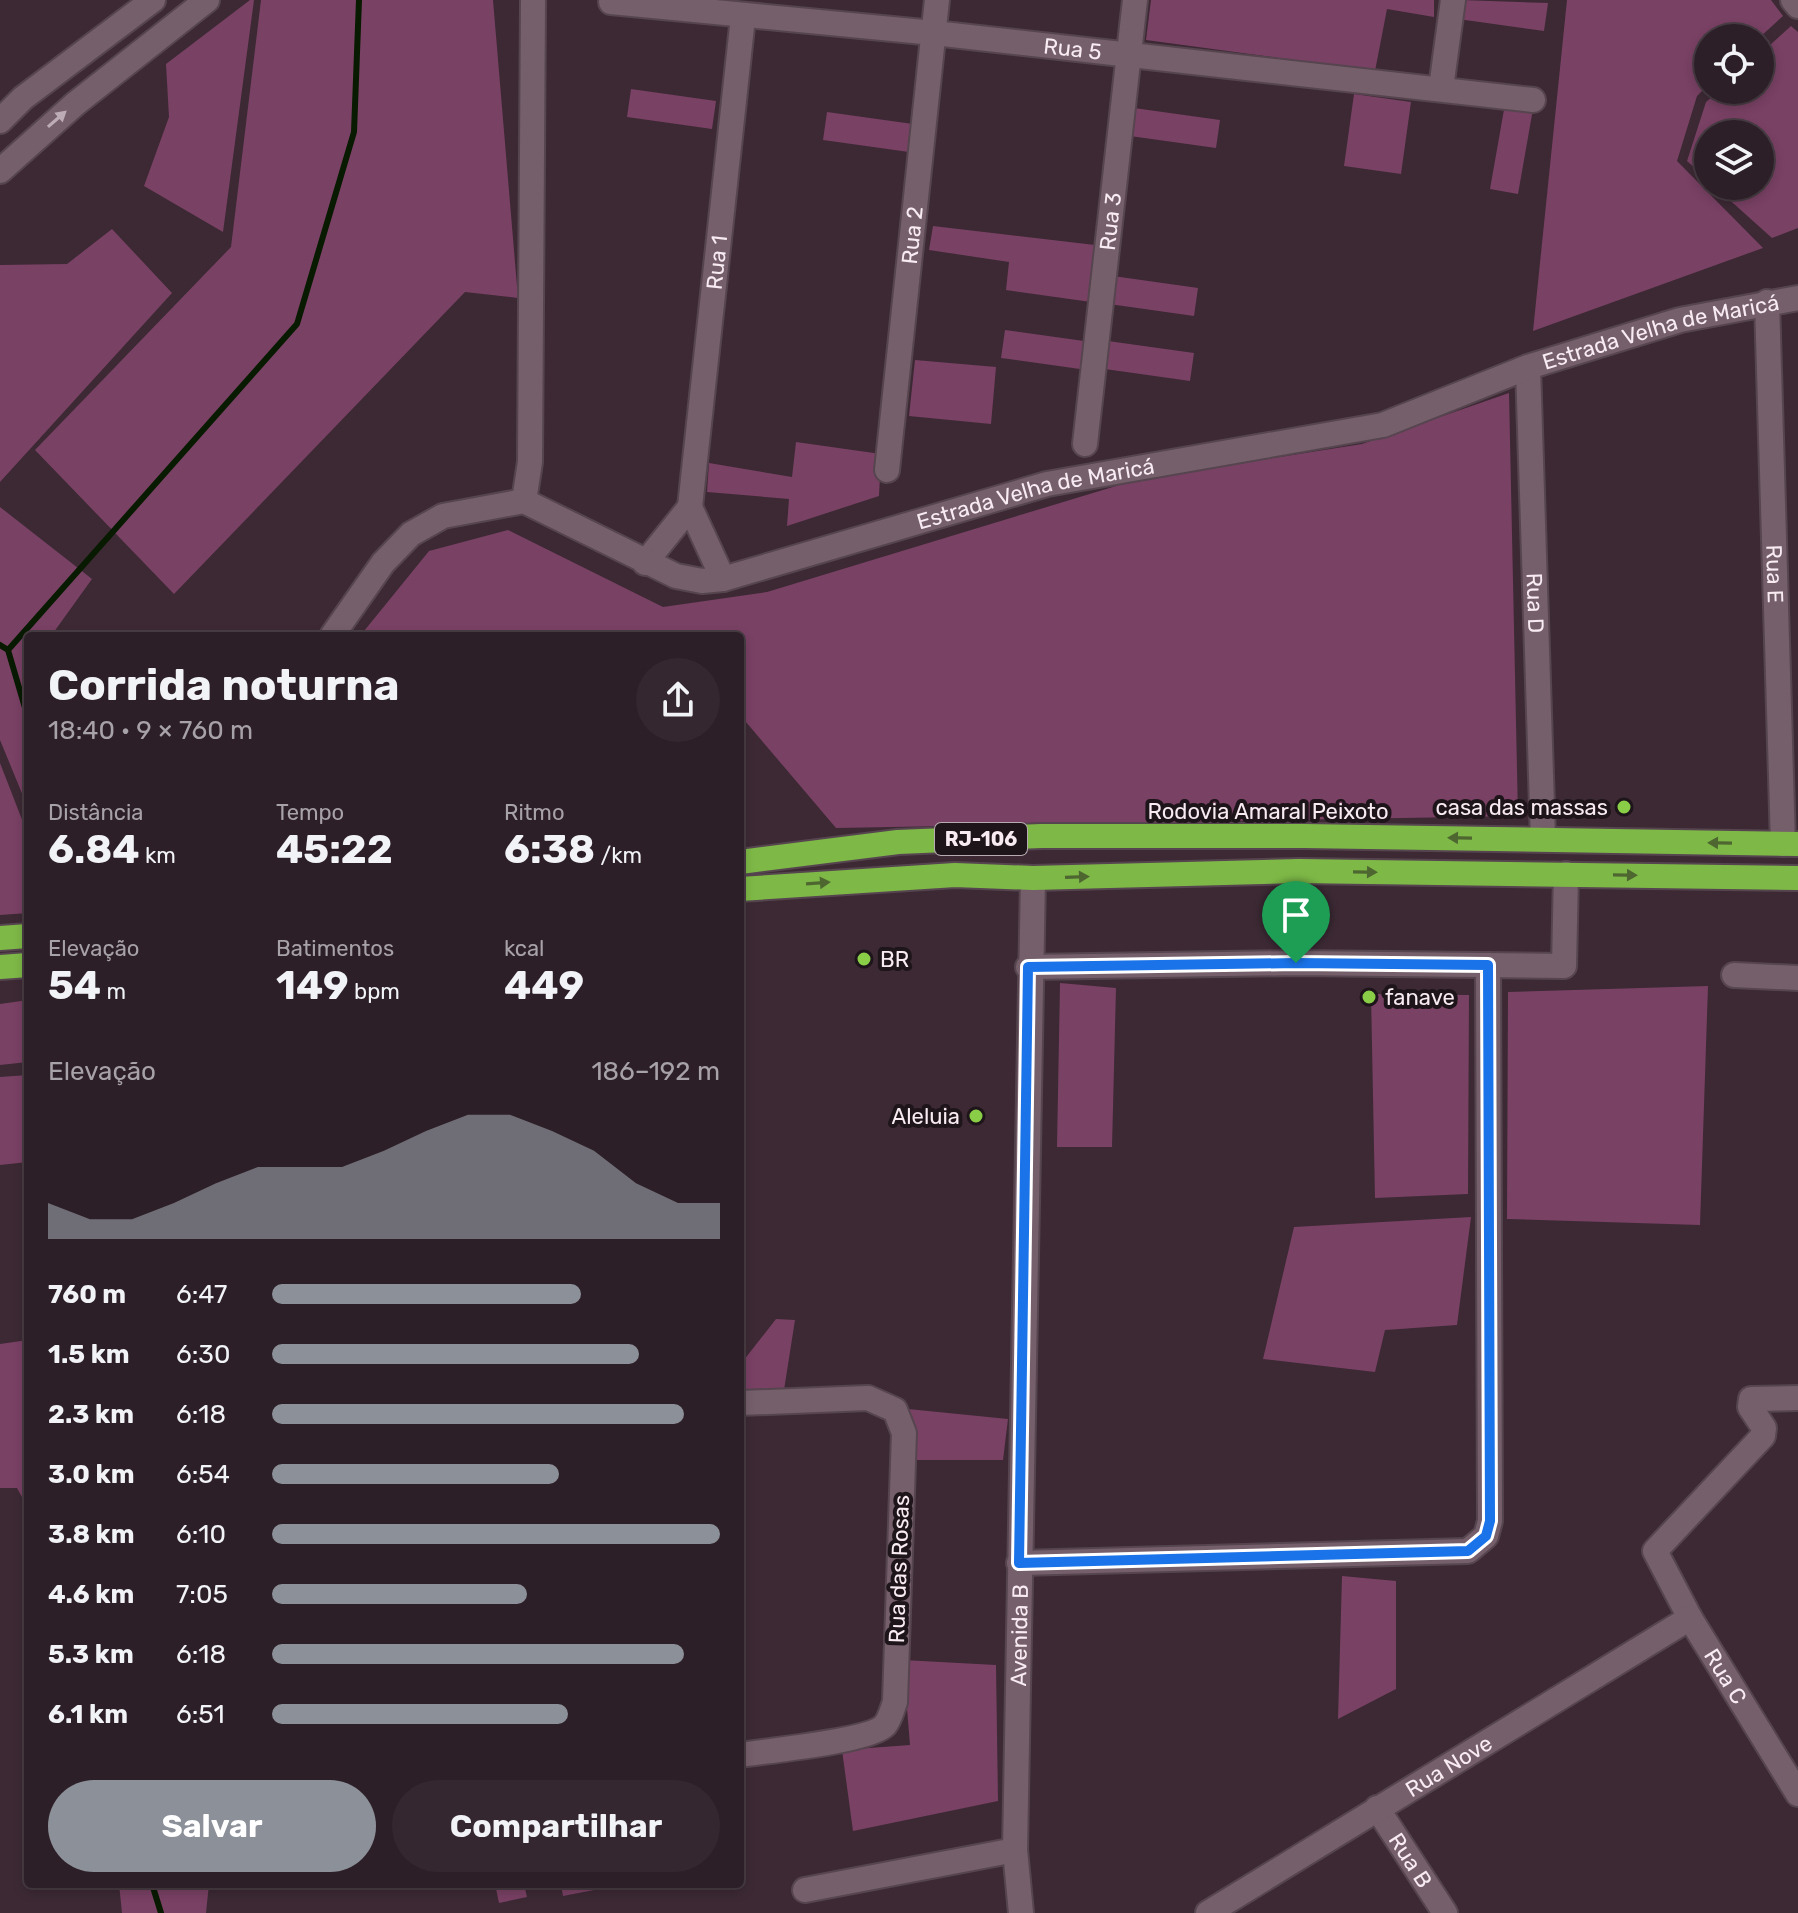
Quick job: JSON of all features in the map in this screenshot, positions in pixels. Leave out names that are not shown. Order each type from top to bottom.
[{"type":"highway","name":"Rodovia Amaral Peixoto","points":[[744,861],[898,842],[1041,836],[1791,844]]},
{"type":"highway","name":"RJ-106","points":[[744,889],[955,875],[1033,878],[1299,871],[1798,878]]},
{"type":"highway","points":[[0,938],[24,936]]},
{"type":"highway","points":[[0,967],[24,965]]},
{"type":"street","points":[[0,121],[12,97],[153,0]]},
{"type":"street","points":[[0,171],[75,104],[207,0]]},
{"type":"street","points":[[335,632],[383,563],[411,534],[443,516],[524,501],[530,462],[533,0]]},
{"type":"street","name":"Rua 2","points":[[887,470],[937,0]]},
{"type":"street","name":"Rua 3","points":[[1085,444],[1135,0]]},
{"type":"street","points":[[1441,88],[1453,0]]},
{"type":"street","points":[[1793,0],[1798,6]]},
{"type":"street","name":"Rua 5","points":[[611,2],[934,33],[1533,100]]},
{"type":"street","name":"Rua 1","points":[[690,507],[743,17]]},
{"type":"street","points":[[123,22],[141,53]]},
{"type":"street","name":"Estrada Velha de Maricá","points":[[524,501],[676,576],[702,581],[723,579],[1047,484],[1383,425],[1528,367],[1680,320],[1798,298]]},
{"type":"street","name":"Rua E","points":[[1767,302],[1791,844]]},
{"type":"street","name":"Rua D","points":[[1528,367],[1543,839]]},
{"type":"street","points":[[645,563],[690,507],[723,579]]},
{"type":"street","points":[[1296,963],[1299,871]]},
{"type":"street","points":[[1028,967],[1296,963],[1564,966],[1566,874]]},
{"type":"street","name":"Avenida B","points":[[1021,1913],[1015,1850],[1028,967],[1033,878]]},
{"type":"street","points":[[1019,1563],[1468,1551],[1486,1536],[1490,1521],[1488,965]]},
{"type":"street","points":[[1734,975],[1798,978]]},
{"type":"street","name":"Rua das Rosas","points":[[744,1403],[868,1398],[895,1410],[904,1433],[895,1702],[884,1727],[861,1737],[744,1754]]},
{"type":"street","name":"Rua C","points":[[1798,1398],[1751,1399],[1750,1407],[1764,1428],[1763,1436],[1659,1543],[1655,1551],[1656,1559],[1690,1618],[1798,1794]]},
{"type":"street","name":"Rua Nove","points":[[1208,1913],[1690,1618]]},
{"type":"street","name":"Rua B","points":[[1377,1808],[1445,1913]]},
{"type":"street","points":[[805,1890],[1015,1850]]},
{"type":"shaded area","points":[[254,0],[223,232],[144,186],[169,117],[166,64]]},
{"type":"shaded area","points":[[261,0],[493,0],[518,298],[465,292],[174,594],[35,450],[231,247]]},
{"type":"shaded area","points":[[1151,0],[1434,0],[1434,17],[1387,9],[1375,71],[1146,40]]},
{"type":"shaded area","points":[[1461,0],[1548,3],[1544,31],[1458,19]]},
{"type":"shaded area","points":[[1567,0],[1771,0],[1783,16],[1774,24],[1694,24],[1695,104],[1677,161],[1694,178],[1694,200],[1716,200],[1763,248],[1533,331]]},
{"type":"shaded area","points":[[1791,26],[1798,32],[1798,228],[1772,238],[1730,200],[1774,200],[1774,120],[1700,120],[1705,104],[1774,104],[1774,41]]},
{"type":"shaded area","points":[[631,89],[716,101],[712,129],[627,117]]},
{"type":"shaded area","points":[[1354,94],[1411,102],[1401,174],[1344,166]]},
{"type":"shaded area","points":[[1505,104],[1533,109],[1518,194],[1490,189]]},
{"type":"shaded area","points":[[1134,108],[1220,120],[1216,148],[1130,136]]},
{"type":"shaded area","points":[[827,112],[913,124],[909,152],[823,140]]},
{"type":"shaded area","points":[[1694,139],[1694,167],[1687,161]]},
{"type":"shaded area","points":[[933,226],[1095,245],[1091,302],[1006,290],[1009,262],[929,250]]},
{"type":"shaded area","points":[[112,229],[172,293],[0,482],[0,265],[67,264]]},
{"type":"shaded area","points":[[1113,276],[1198,288],[1194,316],[1109,304]]},
{"type":"shaded area","points":[[1005,330],[1091,342],[1087,370],[1001,358]]},
{"type":"shaded area","points":[[1108,341],[1194,353],[1190,381],[1105,369]]},
{"type":"shaded area","points":[[915,360],[996,367],[991,424],[909,416]]},
{"type":"shaded area","points":[[1509,393],[1518,816],[836,828],[744,720],[744,632],[363,632],[429,551],[508,530],[663,607],[767,592],[1139,479],[1362,444]]},
{"type":"shaded area","points":[[796,442],[881,454],[879,496],[787,526],[789,499],[707,492],[709,463],[792,477]]},
{"type":"shaded area","points":[[0,507],[92,579],[54,632],[24,632],[24,798],[0,740]]},
{"type":"shaded area","points":[[0,763],[24,825],[24,913],[0,915]]},
{"type":"shaded area","points":[[1060,983],[1116,988],[1112,1147],[1057,1147]]},
{"type":"shaded area","points":[[1708,986],[1700,1225],[1507,1219],[1508,992]]},
{"type":"shaded area","points":[[1371,994],[1469,995],[1468,1194],[1375,1198]]},
{"type":"shaded area","points":[[24,1001],[24,1062],[0,1065],[0,1004]]},
{"type":"shaded area","points":[[24,1075],[24,1162],[0,1165],[0,1077]]},
{"type":"shaded area","points":[[1471,1217],[1457,1325],[1385,1330],[1375,1372],[1263,1359],[1294,1227]]},
{"type":"shaded area","points":[[776,1319],[795,1320],[784,1390],[744,1391],[744,1360]]},
{"type":"shaded area","points":[[24,1341],[24,1501],[17,1488],[0,1488],[0,1344]]},
{"type":"shaded area","points":[[908,1409],[1008,1419],[1003,1460],[913,1460]]},
{"type":"shaded area","points":[[1342,1576],[1396,1581],[1396,1689],[1338,1719]]},
{"type":"shaded area","points":[[903,1660],[996,1665],[998,1801],[853,1831],[842,1750],[910,1745]]},
{"type":"shaded area","points":[[119,1888],[209,1888],[206,1913],[122,1913]]},
{"type":"shaded area","points":[[496,1888],[525,1888],[527,1897],[499,1903]]},
{"type":"shaded area","points":[[562,1888],[605,1888],[563,1896]]},
{"type":"waterway","points":[[8,650],[297,324],[354,132],[359,0]]},
{"type":"waterway","points":[[0,645],[8,650],[24,704]]},
{"type":"waterway","points":[[153,1888],[161,1913]]},
{"type":"place","name":"casa das massas","points":[[1624,807]]},
{"type":"place","name":"BR","points":[[864,959]]},
{"type":"place","name":"fanave","points":[[1369,997]]},
{"type":"place","name":"Aleluia","points":[[976,1116]]},
{"type":"route","points":[[1296,963],[1488,965],[1490,1521],[1486,1536],[1479,1545],[1468,1551],[1019,1563],[1028,967],[1296,963]]}]
